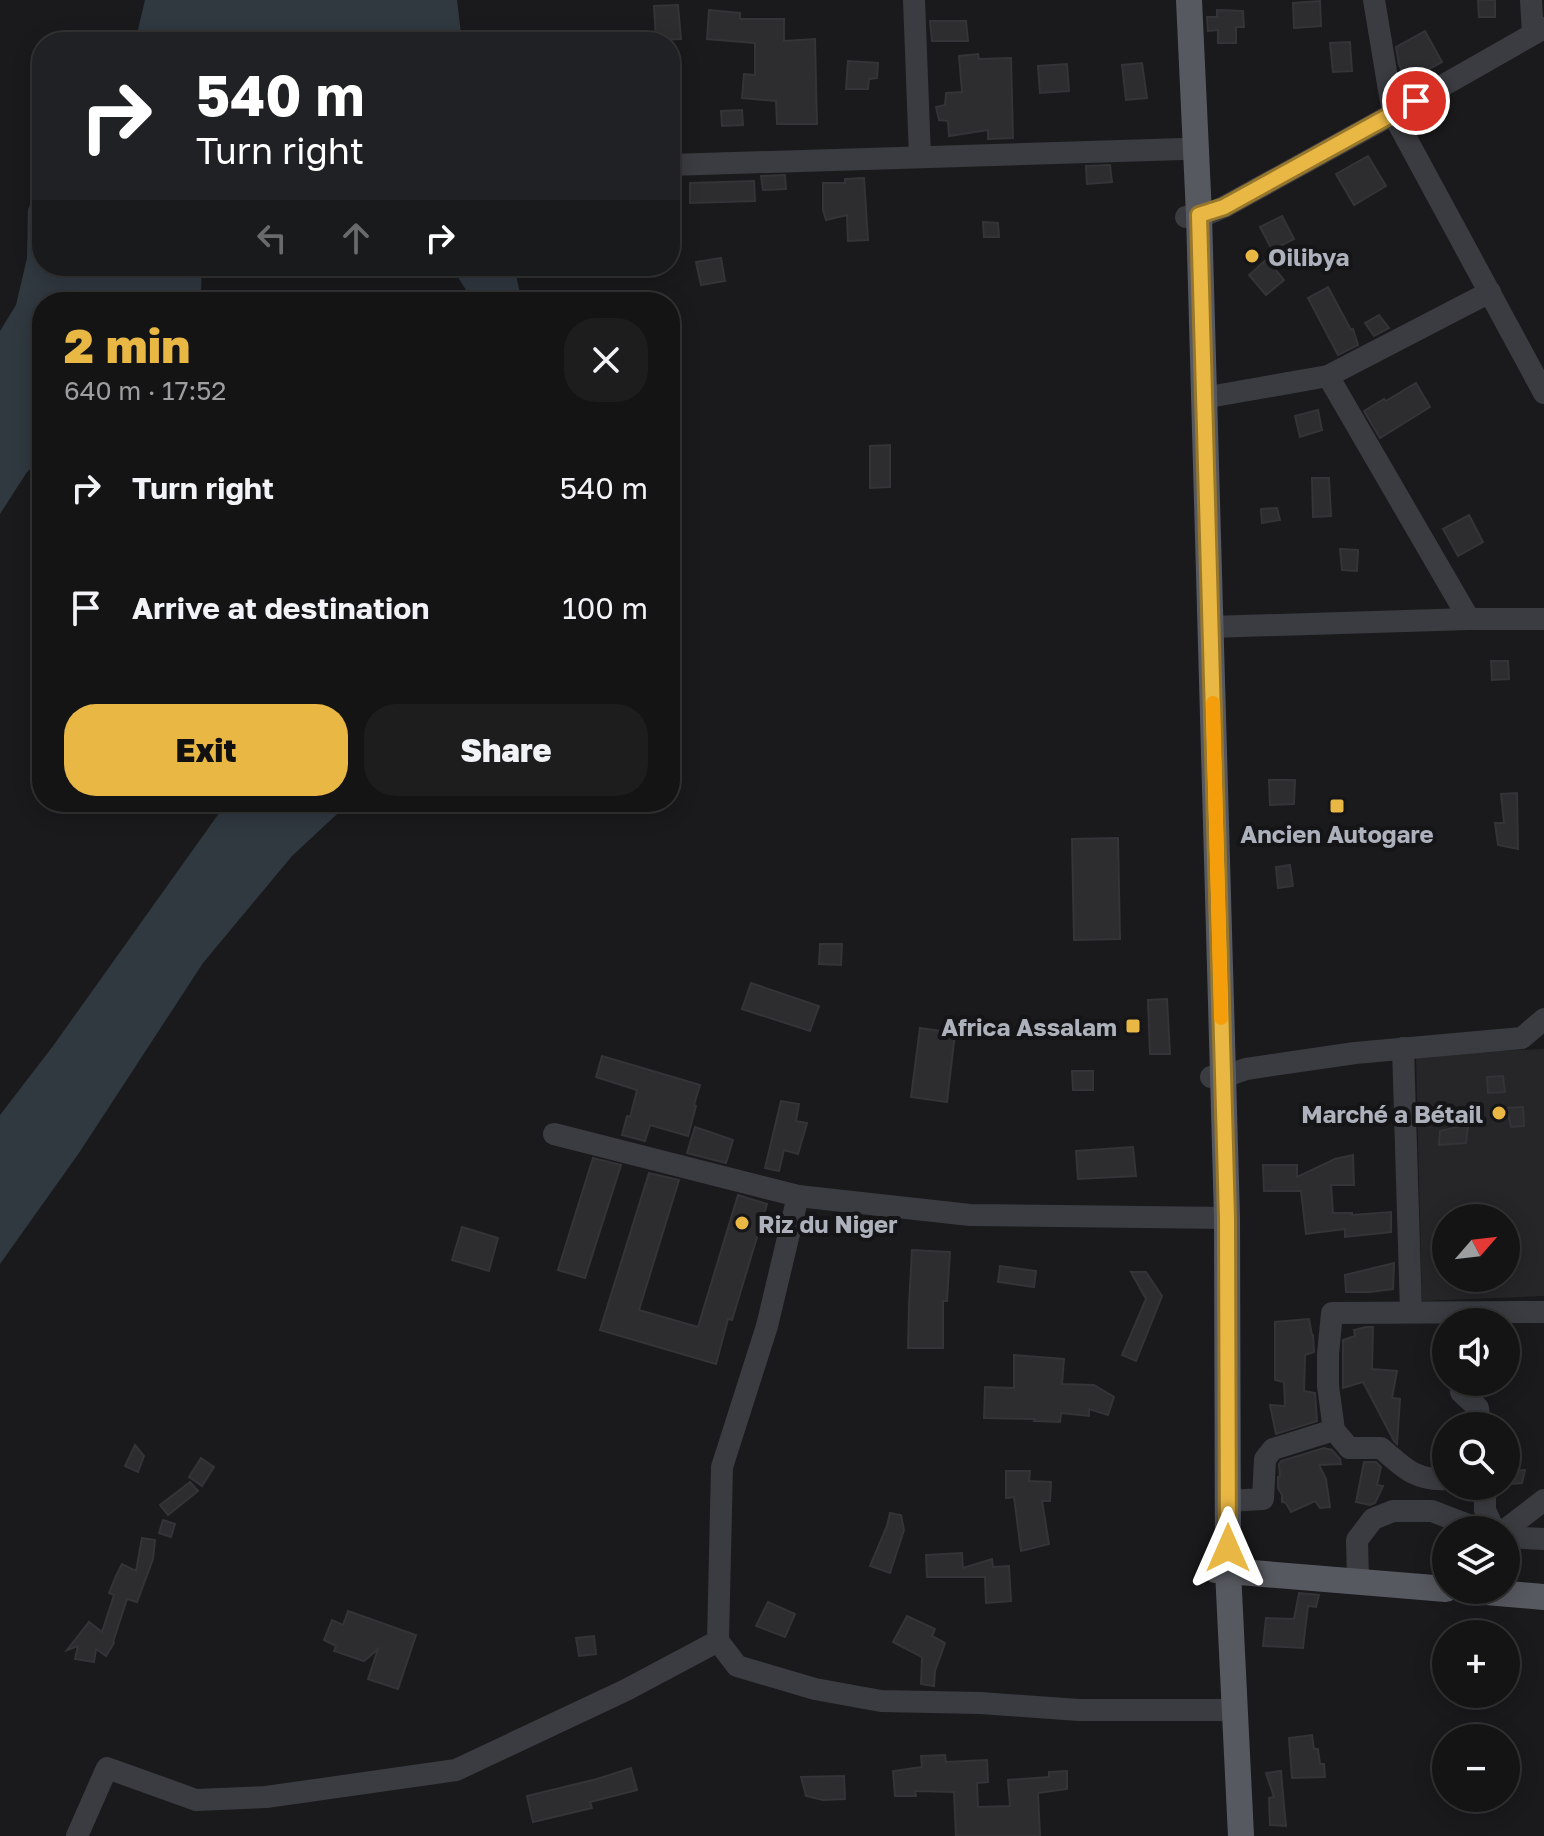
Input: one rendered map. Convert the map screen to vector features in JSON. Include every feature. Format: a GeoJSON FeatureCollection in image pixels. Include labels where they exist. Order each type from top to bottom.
{"type":"FeatureCollection","features":[{"type":"Feature","properties":{"kind":"main road"},"geometry":{"type":"LineString","coordinates":[[1177,0],[1183,149],[1193,216],[1203,398],[1211,627],[1217,1077]]}},
{"type":"Feature","properties":{"kind":"main road"},"geometry":{"type":"LineString","coordinates":[[1189,0],[1228,1501],[1222,1571],[1241,1836]]}},
{"type":"Feature","properties":{"kind":"main road"},"geometry":{"type":"LineString","coordinates":[[1221,1218],[1221,1710],[1225,1836]]}},
{"type":"Feature","properties":{"kind":"main road"},"geometry":{"type":"LineString","coordinates":[[1222,1571],[1432,1588]]}},
{"type":"Feature","properties":{"kind":"main road"},"geometry":{"type":"LineString","coordinates":[[1520,1595],[1544,1597]]}},
{"type":"Feature","properties":{"kind":"street"},"geometry":{"type":"LineString","coordinates":[[914,0],[920,157]]}},
{"type":"Feature","properties":{"kind":"street"},"geometry":{"type":"LineString","coordinates":[[1374,0],[1393,114],[1544,393]]}},
{"type":"Feature","properties":{"kind":"street"},"geometry":{"type":"LineString","coordinates":[[1193,216],[1224,207],[1539,31],[1531,0]]}},
{"type":"Feature","properties":{"kind":"street"},"geometry":{"type":"LineString","coordinates":[[680,165],[1183,149]]}},
{"type":"Feature","properties":{"kind":"street"},"geometry":{"type":"LineString","coordinates":[[1203,398],[1328,376],[1490,292]]}},
{"type":"Feature","properties":{"kind":"street"},"geometry":{"type":"LineString","coordinates":[[1328,376],[1469,619]]}},
{"type":"Feature","properties":{"kind":"street"},"geometry":{"type":"LineString","coordinates":[[1211,627],[1544,619]]}},
{"type":"Feature","properties":{"kind":"street"},"geometry":{"type":"LineString","coordinates":[[1217,1077],[1246,1069],[1355,1053],[1522,1038],[1544,1019]]}},
{"type":"Feature","properties":{"kind":"street"},"geometry":{"type":"LineString","coordinates":[[1403,1048],[1411,1312]]}},
{"type":"Feature","properties":{"kind":"street"},"geometry":{"type":"LineString","coordinates":[[554,1134],[798,1196],[970,1215],[1221,1218]]}},
{"type":"Feature","properties":{"kind":"street"},"geometry":{"type":"LineString","coordinates":[[798,1196],[767,1326],[722,1467],[718,1641],[737,1666],[815,1689],[881,1701],[980,1703],[1079,1710],[1221,1710]]}},
{"type":"Feature","properties":{"kind":"street"},"geometry":{"type":"LineString","coordinates":[[1432,1478],[1409,1472],[1381,1448],[1349,1448],[1334,1430],[1328,1386],[1332,1313],[1540,1314]]}},
{"type":"Feature","properties":{"kind":"street"},"geometry":{"type":"LineString","coordinates":[[1465,1396],[1478,1412]]}},
{"type":"Feature","properties":{"kind":"street"},"geometry":{"type":"LineString","coordinates":[[1228,1501],[1263,1499],[1265,1459],[1273,1449],[1334,1430]]}},
{"type":"Feature","properties":{"kind":"street"},"geometry":{"type":"LineString","coordinates":[[1432,1511],[1434,1500]]}},
{"type":"Feature","properties":{"kind":"street"},"geometry":{"type":"LineString","coordinates":[[1520,1518],[1544,1500]]}},
{"type":"Feature","properties":{"kind":"street"},"geometry":{"type":"LineString","coordinates":[[1358,1581],[1357,1540],[1373,1519],[1393,1511],[1432,1511],[1445,1516]]}},
{"type":"Feature","properties":{"kind":"street"},"geometry":{"type":"LineString","coordinates":[[1520,1538],[1544,1539]]}},
{"type":"Feature","properties":{"kind":"street"},"geometry":{"type":"LineString","coordinates":[[77,1836],[107,1768],[196,1800],[266,1797],[456,1770],[626,1690],[718,1641]]}},
{"type":"Feature","properties":{"kind":"shaded area"},"geometry":{"type":"Polygon","coordinates":[[[145,0],[457,0],[461,32],[137,32],[145,0]]]}},
{"type":"Feature","properties":{"kind":"shaded area"},"geometry":{"type":"Polygon","coordinates":[[[32,200],[32,276],[202,276],[201,291],[32,292],[32,467],[0,514],[0,331],[16,305],[27,258],[28,210],[32,200]]]}},
{"type":"Feature","properties":{"kind":"shaded area"},"geometry":{"type":"Polygon","coordinates":[[[457,276],[516,276],[520,292],[466,292],[457,276]]]}},
{"type":"Feature","properties":{"kind":"shaded area"},"geometry":{"type":"Polygon","coordinates":[[[220,812],[339,812],[292,856],[203,963],[79,1153],[0,1264],[0,1115],[220,812]]]}},
{"type":"Feature","properties":{"kind":"shaded area"},"geometry":{"type":"Polygon","coordinates":[[[1544,1049],[1544,1296],[1422,1301],[1416,1055],[1544,1049]]]}},
{"type":"Feature","properties":{"kind":"building"},"geometry":{"type":"Polygon","coordinates":[[[1478,0],[1495,0],[1495,17],[1479,17],[1478,0]]]}},
{"type":"Feature","properties":{"kind":"building"},"geometry":{"type":"Polygon","coordinates":[[[1320,1],[1321,26],[1294,28],[1293,3],[1320,1]]]}},
{"type":"Feature","properties":{"kind":"building"},"geometry":{"type":"Polygon","coordinates":[[[678,5],[681,39],[680,32],[656,32],[654,6],[678,5]]]}},
{"type":"Feature","properties":{"kind":"building"},"geometry":{"type":"Polygon","coordinates":[[[709,10],[740,13],[740,19],[784,19],[784,41],[815,39],[817,124],[777,124],[776,101],[742,98],[744,74],[755,75],[755,43],[707,39],[709,10]]]}},
{"type":"Feature","properties":{"kind":"building"},"geometry":{"type":"Polygon","coordinates":[[[1217,10],[1243,11],[1244,27],[1236,27],[1236,43],[1218,43],[1218,30],[1208,31],[1207,17],[1217,17],[1217,10]]]}},
{"type":"Feature","properties":{"kind":"building"},"geometry":{"type":"Polygon","coordinates":[[[930,21],[966,21],[968,41],[932,41],[930,21]]]}},
{"type":"Feature","properties":{"kind":"building"},"geometry":{"type":"Polygon","coordinates":[[[1425,31],[1442,62],[1407,81],[1399,65],[1396,47],[1425,31]]]}},
{"type":"Feature","properties":{"kind":"building"},"geometry":{"type":"Polygon","coordinates":[[[1350,42],[1352,71],[1333,72],[1330,43],[1350,42]]]}},
{"type":"Feature","properties":{"kind":"building"},"geometry":{"type":"Polygon","coordinates":[[[978,54],[979,59],[1011,58],[1013,138],[988,139],[988,130],[949,136],[948,121],[939,120],[936,107],[945,105],[946,93],[962,92],[959,56],[978,54]]]}},
{"type":"Feature","properties":{"kind":"building"},"geometry":{"type":"Polygon","coordinates":[[[848,61],[878,63],[877,78],[869,79],[868,89],[846,89],[848,61]]]}},
{"type":"Feature","properties":{"kind":"building"},"geometry":{"type":"Polygon","coordinates":[[[1142,63],[1147,98],[1126,100],[1122,65],[1142,63]]]}},
{"type":"Feature","properties":{"kind":"building"},"geometry":{"type":"Polygon","coordinates":[[[1067,64],[1069,91],[1040,93],[1038,66],[1067,64]]]}},
{"type":"Feature","properties":{"kind":"building"},"geometry":{"type":"Polygon","coordinates":[[[742,110],[743,125],[722,126],[721,111],[742,110]]]}},
{"type":"Feature","properties":{"kind":"building"},"geometry":{"type":"Polygon","coordinates":[[[1368,156],[1386,186],[1354,205],[1336,174],[1368,156]]]}},
{"type":"Feature","properties":{"kind":"building"},"geometry":{"type":"Polygon","coordinates":[[[1110,165],[1112,182],[1087,184],[1086,166],[1110,165]]]}},
{"type":"Feature","properties":{"kind":"building"},"geometry":{"type":"Polygon","coordinates":[[[785,175],[786,189],[763,190],[761,176],[785,175]]]}},
{"type":"Feature","properties":{"kind":"building"},"geometry":{"type":"Polygon","coordinates":[[[864,178],[868,240],[848,241],[847,215],[826,220],[823,183],[845,183],[845,179],[864,178]]]}},
{"type":"Feature","properties":{"kind":"building"},"geometry":{"type":"Polygon","coordinates":[[[754,181],[755,201],[690,203],[690,183],[754,181]]]}},
{"type":"Feature","properties":{"kind":"building"},"geometry":{"type":"Polygon","coordinates":[[[1282,216],[1294,239],[1272,250],[1260,227],[1282,216]]]}},
{"type":"Feature","properties":{"kind":"building"},"geometry":{"type":"Polygon","coordinates":[[[983,222],[998,223],[999,237],[984,237],[983,222]]]}},
{"type":"Feature","properties":{"kind":"building"},"geometry":{"type":"Polygon","coordinates":[[[721,258],[725,281],[701,285],[696,262],[721,258]]]}},
{"type":"Feature","properties":{"kind":"building"},"geometry":{"type":"Polygon","coordinates":[[[1267,259],[1284,280],[1266,295],[1249,275],[1267,259]]]}},
{"type":"Feature","properties":{"kind":"building"},"geometry":{"type":"Polygon","coordinates":[[[1328,287],[1353,329],[1358,345],[1338,355],[1308,298],[1328,287]]]}},
{"type":"Feature","properties":{"kind":"building"},"geometry":{"type":"Polygon","coordinates":[[[1379,315],[1389,328],[1374,336],[1365,323],[1379,315]]]}},
{"type":"Feature","properties":{"kind":"building"},"geometry":{"type":"Polygon","coordinates":[[[1416,383],[1430,407],[1380,438],[1364,411],[1416,383]]]}},
{"type":"Feature","properties":{"kind":"building"},"geometry":{"type":"Polygon","coordinates":[[[1318,410],[1322,430],[1300,437],[1295,416],[1318,410]]]}},
{"type":"Feature","properties":{"kind":"building"},"geometry":{"type":"Polygon","coordinates":[[[890,445],[890,487],[870,488],[870,446],[890,445]]]}},
{"type":"Feature","properties":{"kind":"building"},"geometry":{"type":"Polygon","coordinates":[[[1312,478],[1329,478],[1331,516],[1313,517],[1312,478]]]}},
{"type":"Feature","properties":{"kind":"building"},"geometry":{"type":"Polygon","coordinates":[[[1277,508],[1280,520],[1262,523],[1261,509],[1277,508]]]}},
{"type":"Feature","properties":{"kind":"building"},"geometry":{"type":"Polygon","coordinates":[[[1469,515],[1483,542],[1458,556],[1443,529],[1469,515]]]}},
{"type":"Feature","properties":{"kind":"building"},"geometry":{"type":"Polygon","coordinates":[[[1340,549],[1358,550],[1357,571],[1342,570],[1340,549]]]}},
{"type":"Feature","properties":{"kind":"building"},"geometry":{"type":"Polygon","coordinates":[[[1491,661],[1508,661],[1509,679],[1492,680],[1491,661]]]}},
{"type":"Feature","properties":{"kind":"building"},"geometry":{"type":"Polygon","coordinates":[[[1269,780],[1295,780],[1294,804],[1270,805],[1269,780]]]}},
{"type":"Feature","properties":{"kind":"building"},"geometry":{"type":"Polygon","coordinates":[[[1517,793],[1518,849],[1498,845],[1495,823],[1504,823],[1501,794],[1517,793]]]}},
{"type":"Feature","properties":{"kind":"building"},"geometry":{"type":"Polygon","coordinates":[[[1118,838],[1120,939],[1074,940],[1072,839],[1118,838]]]}},
{"type":"Feature","properties":{"kind":"building"},"geometry":{"type":"Polygon","coordinates":[[[1290,865],[1293,886],[1278,888],[1276,867],[1290,865]]]}},
{"type":"Feature","properties":{"kind":"building"},"geometry":{"type":"Polygon","coordinates":[[[820,944],[842,944],[841,965],[819,964],[820,944]]]}},
{"type":"Feature","properties":{"kind":"building"},"geometry":{"type":"Polygon","coordinates":[[[751,983],[819,1006],[810,1031],[742,1009],[751,983]]]}},
{"type":"Feature","properties":{"kind":"building"},"geometry":{"type":"Polygon","coordinates":[[[1167,999],[1170,1054],[1150,1054],[1148,1000],[1167,999]]]}},
{"type":"Feature","properties":{"kind":"building"},"geometry":{"type":"Polygon","coordinates":[[[920,1028],[955,1033],[947,1102],[911,1097],[920,1028]]]}},
{"type":"Feature","properties":{"kind":"building"},"geometry":{"type":"Polygon","coordinates":[[[602,1056],[700,1085],[688,1136],[650,1125],[645,1141],[622,1135],[637,1090],[596,1077],[602,1056]]]}},
{"type":"Feature","properties":{"kind":"building"},"geometry":{"type":"Polygon","coordinates":[[[1072,1071],[1093,1071],[1093,1090],[1073,1090],[1072,1071]]]}},
{"type":"Feature","properties":{"kind":"building"},"geometry":{"type":"Polygon","coordinates":[[[1503,1076],[1505,1092],[1488,1093],[1487,1077],[1503,1076]]]}},
{"type":"Feature","properties":{"kind":"building"},"geometry":{"type":"Polygon","coordinates":[[[781,1101],[799,1104],[796,1121],[807,1123],[798,1154],[784,1150],[779,1171],[765,1168],[781,1101]]]}},
{"type":"Feature","properties":{"kind":"building"},"geometry":{"type":"Polygon","coordinates":[[[1476,1107],[1479,1122],[1468,1125],[1466,1143],[1439,1145],[1440,1131],[1466,1125],[1461,1111],[1476,1107]]]}},
{"type":"Feature","properties":{"kind":"building"},"geometry":{"type":"Polygon","coordinates":[[[1523,1107],[1524,1126],[1511,1127],[1507,1108],[1523,1107]]]}},
{"type":"Feature","properties":{"kind":"building"},"geometry":{"type":"Polygon","coordinates":[[[695,1127],[733,1140],[726,1163],[687,1153],[695,1127]]]}},
{"type":"Feature","properties":{"kind":"building"},"geometry":{"type":"Polygon","coordinates":[[[1133,1147],[1136,1176],[1078,1179],[1076,1151],[1133,1147]]]}},
{"type":"Feature","properties":{"kind":"building"},"geometry":{"type":"Polygon","coordinates":[[[1353,1155],[1354,1185],[1331,1185],[1333,1213],[1391,1212],[1391,1232],[1345,1237],[1345,1229],[1306,1234],[1301,1191],[1264,1191],[1263,1165],[1297,1165],[1297,1177],[1335,1159],[1353,1155]]]}},
{"type":"Feature","properties":{"kind":"building"},"geometry":{"type":"Polygon","coordinates":[[[593,1158],[621,1165],[585,1278],[558,1270],[593,1158]]]}},
{"type":"Feature","properties":{"kind":"building"},"geometry":{"type":"Polygon","coordinates":[[[649,1173],[679,1180],[639,1310],[698,1327],[738,1195],[767,1204],[716,1364],[600,1330],[649,1173]]]}},
{"type":"Feature","properties":{"kind":"building"},"geometry":{"type":"Polygon","coordinates":[[[462,1227],[498,1238],[489,1271],[452,1260],[462,1227]]]}},
{"type":"Feature","properties":{"kind":"building"},"geometry":{"type":"Polygon","coordinates":[[[912,1250],[950,1252],[947,1301],[943,1301],[943,1348],[908,1348],[912,1250]]]}},
{"type":"Feature","properties":{"kind":"building"},"geometry":{"type":"Polygon","coordinates":[[[1394,1263],[1393,1289],[1346,1292],[1345,1275],[1394,1263]]]}},
{"type":"Feature","properties":{"kind":"building"},"geometry":{"type":"Polygon","coordinates":[[[1000,1266],[1036,1271],[1034,1287],[998,1282],[1000,1266]]]}},
{"type":"Feature","properties":{"kind":"building"},"geometry":{"type":"Polygon","coordinates":[[[1131,1272],[1146,1272],[1162,1296],[1136,1361],[1122,1355],[1146,1299],[1131,1272]]]}},
{"type":"Feature","properties":{"kind":"building"},"geometry":{"type":"Polygon","coordinates":[[[1309,1319],[1314,1352],[1305,1355],[1304,1391],[1315,1393],[1317,1421],[1276,1434],[1270,1405],[1285,1406],[1284,1382],[1275,1380],[1275,1322],[1309,1319]]]}},
{"type":"Feature","properties":{"kind":"building"},"geometry":{"type":"Polygon","coordinates":[[[1373,1327],[1372,1369],[1397,1371],[1392,1398],[1400,1399],[1397,1444],[1363,1382],[1343,1388],[1343,1340],[1355,1336],[1354,1330],[1373,1327]]]}},
{"type":"Feature","properties":{"kind":"building"},"geometry":{"type":"Polygon","coordinates":[[[1014,1355],[1064,1359],[1062,1384],[1094,1385],[1114,1397],[1108,1415],[1089,1409],[1089,1416],[1061,1413],[1060,1422],[984,1418],[985,1387],[1014,1388],[1014,1355]]]}},
{"type":"Feature","properties":{"kind":"building"},"geometry":{"type":"Polygon","coordinates":[[[135,1445],[144,1456],[138,1472],[125,1466],[135,1445]]]}},
{"type":"Feature","properties":{"kind":"building"},"geometry":{"type":"Polygon","coordinates":[[[1324,1448],[1332,1450],[1341,1464],[1319,1465],[1326,1479],[1330,1507],[1320,1508],[1315,1501],[1291,1512],[1282,1502],[1278,1488],[1279,1464],[1324,1448]]]}},
{"type":"Feature","properties":{"kind":"building"},"geometry":{"type":"Polygon","coordinates":[[[201,1458],[214,1467],[202,1486],[189,1477],[201,1458]]]}},
{"type":"Feature","properties":{"kind":"building"},"geometry":{"type":"Polygon","coordinates":[[[1364,1462],[1376,1462],[1381,1467],[1377,1485],[1383,1486],[1375,1503],[1370,1505],[1356,1502],[1364,1462]]]}},
{"type":"Feature","properties":{"kind":"building"},"geometry":{"type":"Polygon","coordinates":[[[1520,1470],[1525,1470],[1520,1483],[1520,1470]]]}},
{"type":"Feature","properties":{"kind":"building"},"geometry":{"type":"Polygon","coordinates":[[[1006,1471],[1030,1471],[1029,1481],[1051,1482],[1050,1501],[1042,1501],[1049,1544],[1021,1551],[1014,1497],[1006,1498],[1006,1471]]]}},
{"type":"Feature","properties":{"kind":"building"},"geometry":{"type":"Polygon","coordinates":[[[190,1482],[198,1491],[168,1515],[160,1505],[190,1482]]]}},
{"type":"Feature","properties":{"kind":"building"},"geometry":{"type":"Polygon","coordinates":[[[890,1513],[901,1515],[904,1530],[890,1573],[870,1566],[890,1513]]]}},
{"type":"Feature","properties":{"kind":"building"},"geometry":{"type":"Polygon","coordinates":[[[163,1520],[175,1524],[171,1537],[159,1533],[163,1520]]]}},
{"type":"Feature","properties":{"kind":"building"},"geometry":{"type":"Polygon","coordinates":[[[142,1538],[155,1540],[153,1559],[137,1602],[127,1599],[114,1643],[106,1656],[96,1649],[94,1662],[75,1659],[78,1646],[67,1650],[89,1622],[102,1632],[114,1595],[109,1593],[116,1576],[122,1564],[136,1571],[142,1538]]]}},
{"type":"Feature","properties":{"kind":"building"},"geometry":{"type":"Polygon","coordinates":[[[962,1553],[963,1568],[992,1559],[993,1567],[1009,1566],[1011,1601],[986,1603],[985,1577],[927,1577],[926,1555],[962,1553]]]}},
{"type":"Feature","properties":{"kind":"building"},"geometry":{"type":"Polygon","coordinates":[[[1299,1593],[1319,1595],[1316,1607],[1308,1606],[1303,1648],[1263,1646],[1266,1618],[1294,1619],[1299,1593]]]}},
{"type":"Feature","properties":{"kind":"building"},"geometry":{"type":"Polygon","coordinates":[[[768,1602],[795,1614],[785,1637],[756,1626],[768,1602]]]}},
{"type":"Feature","properties":{"kind":"building"},"geometry":{"type":"Polygon","coordinates":[[[348,1611],[416,1635],[398,1689],[368,1679],[378,1649],[364,1661],[334,1651],[336,1646],[324,1640],[332,1620],[343,1625],[348,1611]]]}},
{"type":"Feature","properties":{"kind":"building"},"geometry":{"type":"Polygon","coordinates":[[[907,1616],[935,1629],[932,1636],[945,1643],[935,1671],[934,1686],[921,1684],[922,1657],[893,1642],[907,1616]]]}},
{"type":"Feature","properties":{"kind":"building"},"geometry":{"type":"Polygon","coordinates":[[[594,1636],[596,1654],[579,1656],[576,1638],[594,1636]]]}},
{"type":"Feature","properties":{"kind":"building"},"geometry":{"type":"Polygon","coordinates":[[[1312,1735],[1320,1764],[1324,1764],[1325,1777],[1292,1778],[1289,1738],[1312,1735]]]}},
{"type":"Feature","properties":{"kind":"building"},"geometry":{"type":"Polygon","coordinates":[[[945,1755],[946,1762],[987,1760],[988,1782],[977,1783],[978,1807],[1010,1806],[1008,1780],[1049,1777],[1049,1772],[1067,1771],[1067,1789],[1038,1793],[1040,1836],[956,1836],[954,1792],[915,1791],[916,1796],[895,1796],[893,1771],[922,1767],[921,1756],[945,1755]]]}},
{"type":"Feature","properties":{"kind":"building"},"geometry":{"type":"Polygon","coordinates":[[[631,1768],[637,1790],[590,1802],[592,1808],[533,1822],[527,1796],[631,1768]]]}},
{"type":"Feature","properties":{"kind":"building"},"geometry":{"type":"Polygon","coordinates":[[[1281,1771],[1286,1826],[1270,1825],[1269,1798],[1274,1797],[1266,1773],[1281,1771]]]}},
{"type":"Feature","properties":{"kind":"building"},"geometry":{"type":"Polygon","coordinates":[[[844,1776],[845,1799],[823,1800],[806,1796],[801,1777],[844,1776]]]}},
{"type":"Feature","properties":{"kind":"slow traffic"},"geometry":{"type":"LineString","coordinates":[[1213,703],[1221,1018]]}},
{"type":"Feature","properties":{"kind":"place","name":"Oilibya"},"geometry":{"type":"Point","coordinates":[1252,256]}},
{"type":"Feature","properties":{"kind":"place","name":"Ancien Autogare"},"geometry":{"type":"Point","coordinates":[1337,806]}},
{"type":"Feature","properties":{"kind":"place","name":"Africa Assalam"},"geometry":{"type":"Point","coordinates":[1133,1026]}},
{"type":"Feature","properties":{"kind":"place","name":"Marché a Bétail"},"geometry":{"type":"Point","coordinates":[1499,1113]}},
{"type":"Feature","properties":{"kind":"place","name":"Riz du Niger"},"geometry":{"type":"Point","coordinates":[742,1223]}},
{"type":"Feature","properties":{"kind":"route"},"geometry":{"type":"LineString","coordinates":[[1228,1548],[1227,1218],[1199,215],[1224,207],[1416,101]]}}]}
